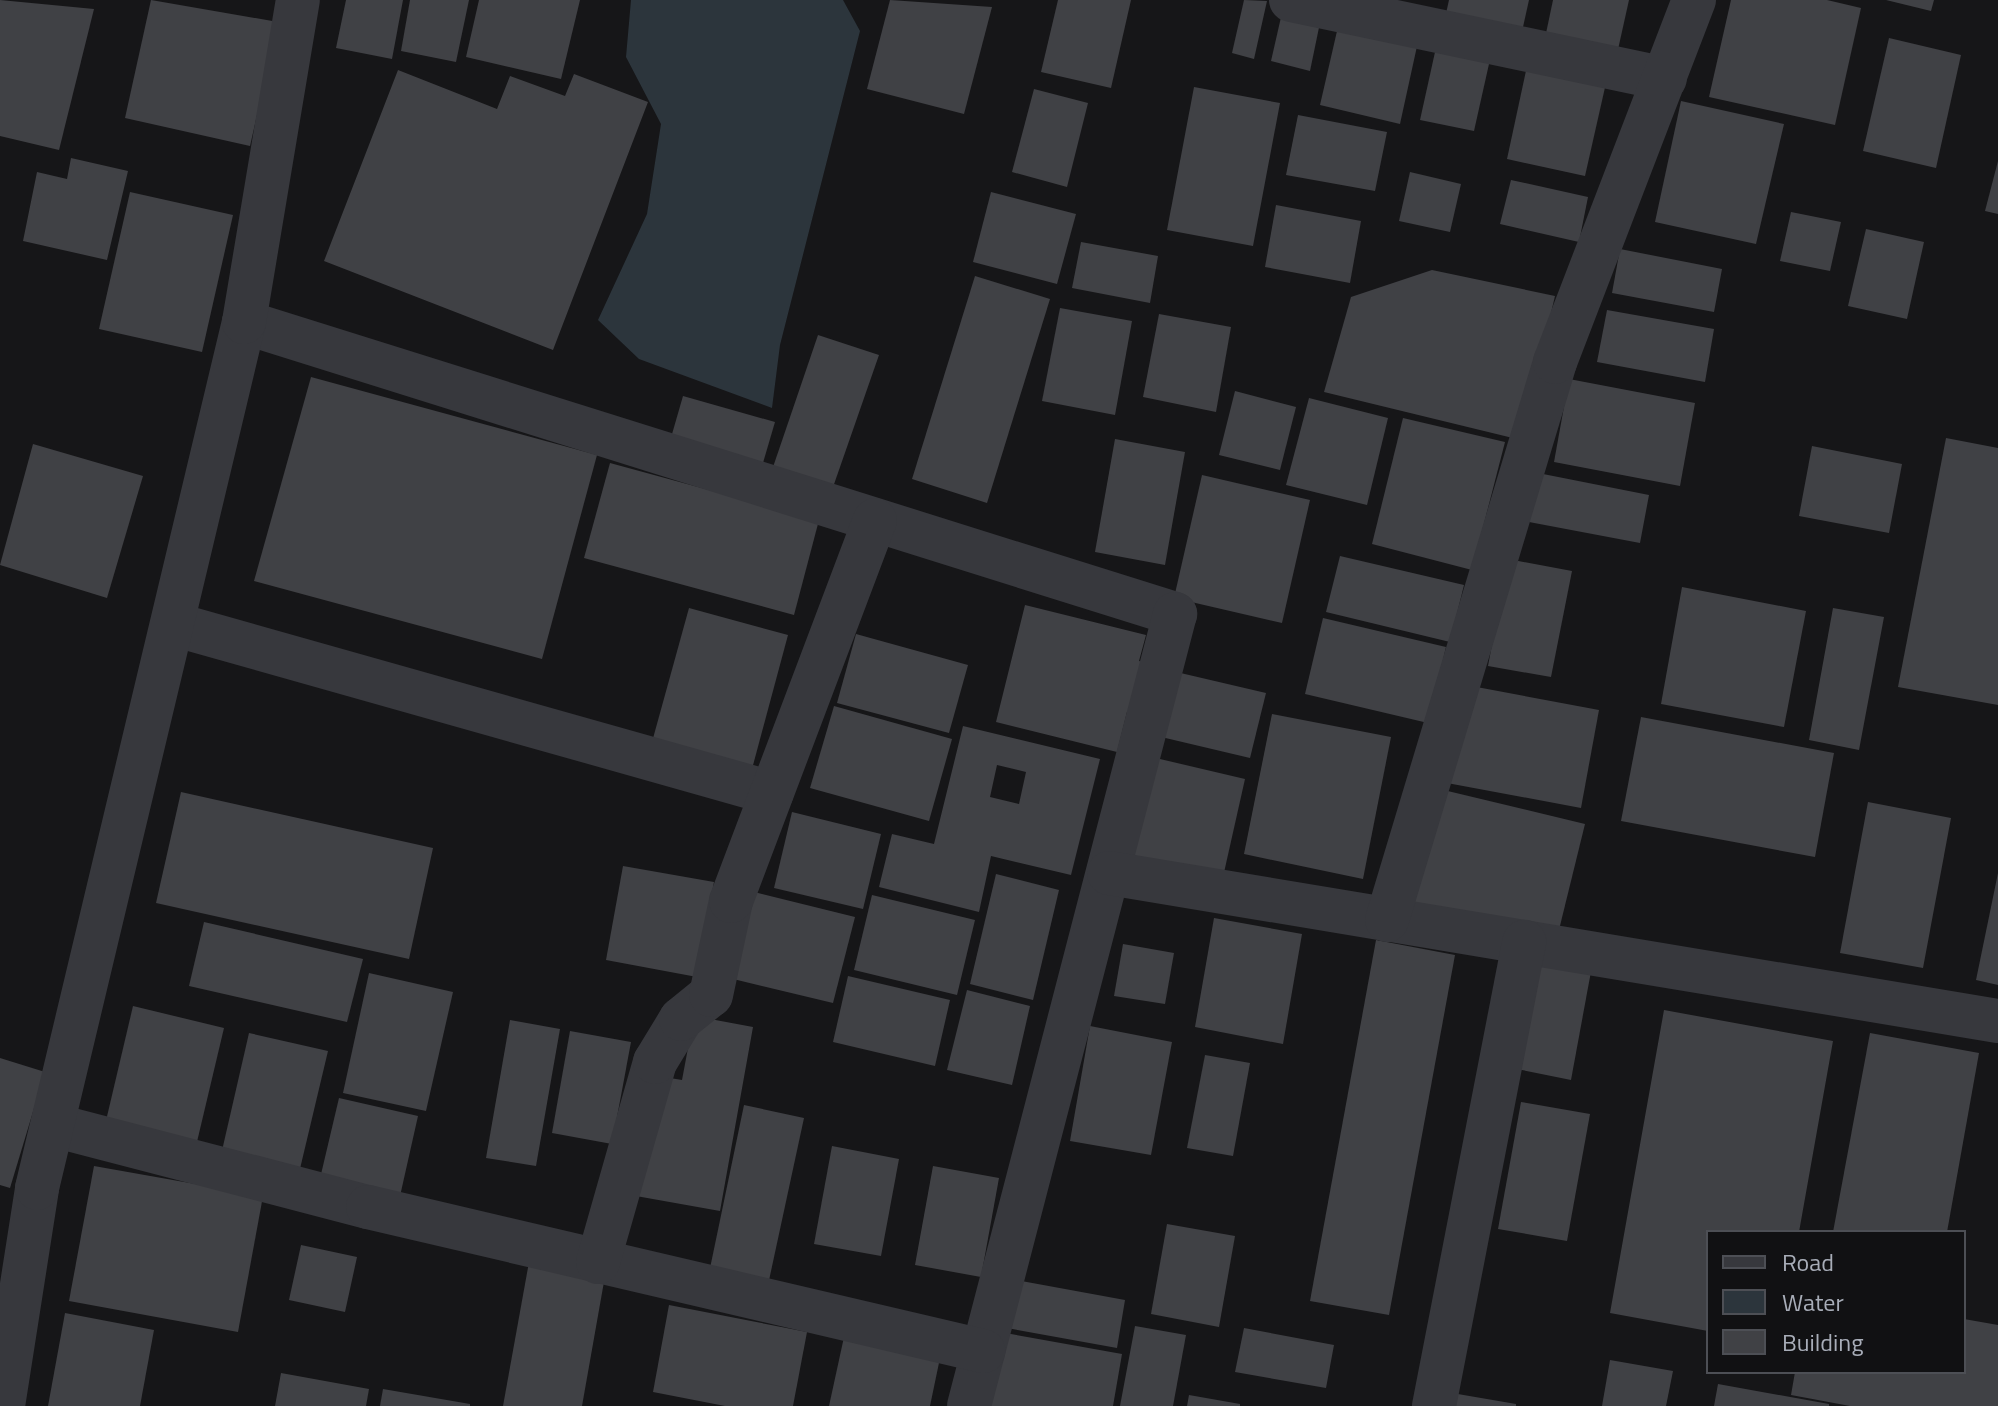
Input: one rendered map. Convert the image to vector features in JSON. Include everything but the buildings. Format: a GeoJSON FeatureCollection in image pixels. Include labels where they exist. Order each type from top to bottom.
{"type":"FeatureCollection","features":[{"type":"Feature","properties":{"kind":"street"},"geometry":{"type":"LineString","coordinates":[[3,1406],[15,1226],[53,1125],[244,322],[298,0]]}},
{"type":"Feature","properties":{"kind":"street"},"geometry":{"type":"LineString","coordinates":[[1291,0],[1665,79]]}},
{"type":"Feature","properties":{"kind":"street"},"geometry":{"type":"LineString","coordinates":[[1387,920],[1555,362],[1694,0]]}},
{"type":"Feature","properties":{"kind":"street"},"geometry":{"type":"LineString","coordinates":[[244,322],[1175,614],[969,1406]]}},
{"type":"Feature","properties":{"kind":"street"},"geometry":{"type":"LineString","coordinates":[[598,1262],[655,1062],[681,1019],[711,995],[731,901],[875,520]]}},
{"type":"Feature","properties":{"kind":"street"},"geometry":{"type":"LineString","coordinates":[[173,624],[772,793]]}},
{"type":"Feature","properties":{"kind":"street"},"geometry":{"type":"LineString","coordinates":[[1109,873],[1998,1021]]}},
{"type":"Feature","properties":{"kind":"street"},"geometry":{"type":"LineString","coordinates":[[1434,1406],[1524,942]]}},
{"type":"Feature","properties":{"kind":"street"},"geometry":{"type":"LineString","coordinates":[[53,1125],[598,1262],[983,1351]]}},
{"type":"Feature","properties":{"kind":"water"},"geometry":{"type":"Polygon","coordinates":[[[631,0],[843,0],[860,31],[780,345],[772,408],[639,359],[598,320],[647,214],[661,124],[626,57],[631,0]]]}}]}
